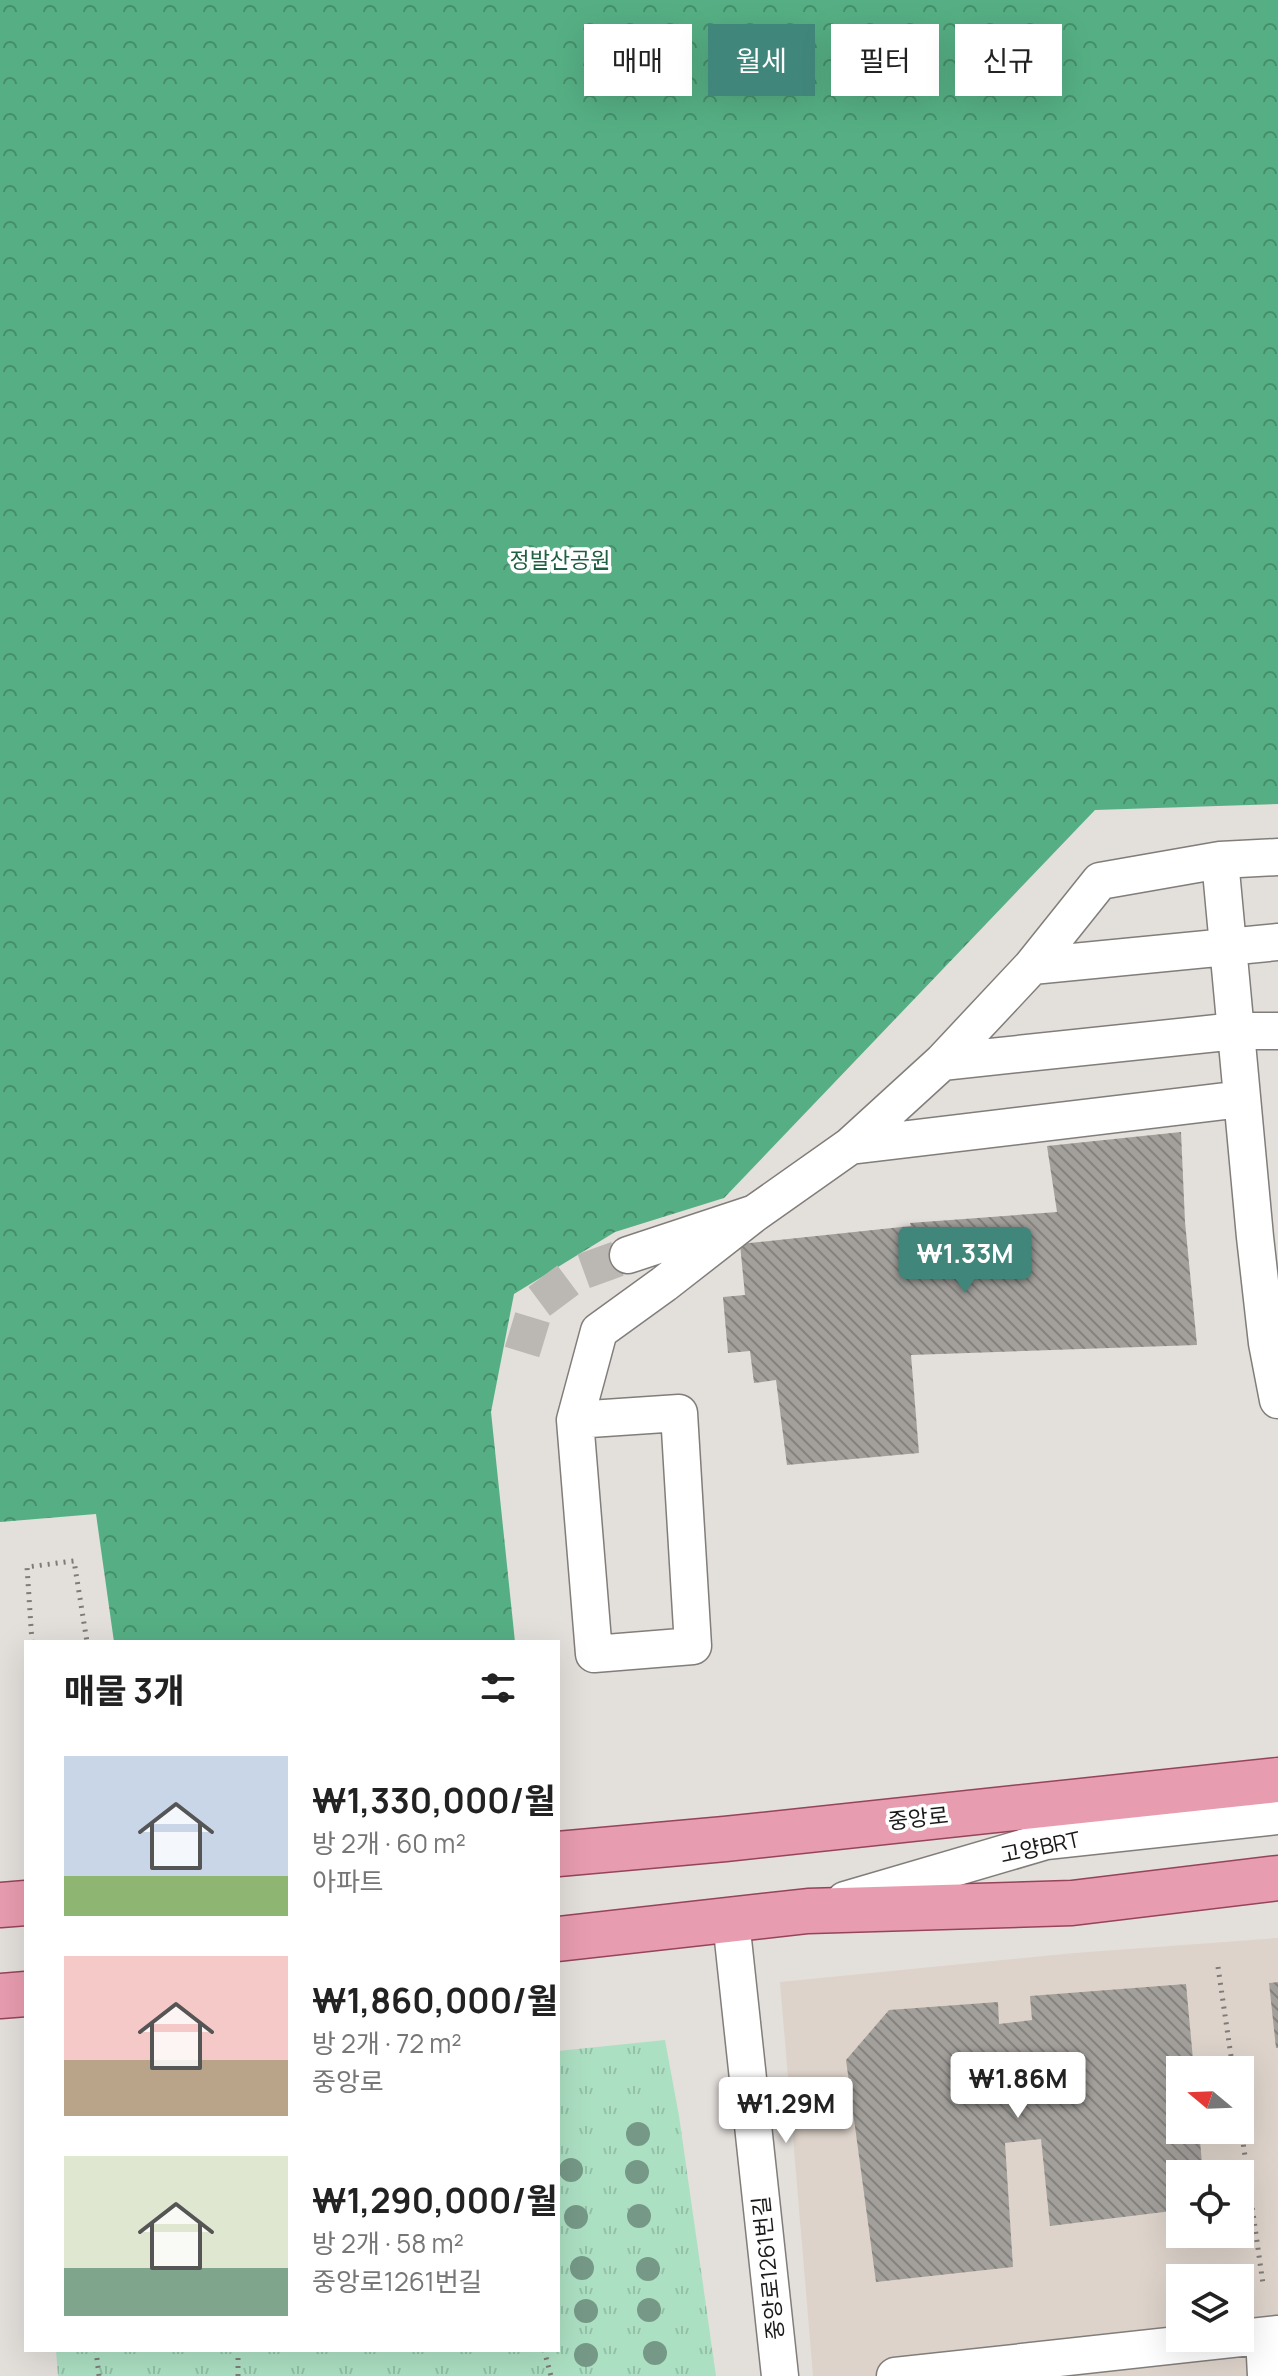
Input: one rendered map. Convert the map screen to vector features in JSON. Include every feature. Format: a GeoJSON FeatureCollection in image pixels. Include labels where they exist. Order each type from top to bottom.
{"type":"FeatureCollection","features":[{"type":"Feature","properties":{"kind":"main road","name":"중앙로"},"geometry":{"type":"LineString","coordinates":[[560,1854],[1278,1780]]}},
{"type":"Feature","properties":{"kind":"main road"},"geometry":{"type":"LineString","coordinates":[[560,1939],[808,1911],[1072,1903],[1278,1878]]}},
{"type":"Feature","properties":{"kind":"main road"},"geometry":{"type":"LineString","coordinates":[[0,1905],[24,1903]]}},
{"type":"Feature","properties":{"kind":"main road"},"geometry":{"type":"LineString","coordinates":[[0,1996],[24,1994]]}},
{"type":"Feature","properties":{"kind":"street"},"geometry":{"type":"LineString","coordinates":[[575,1420],[679,1413],[693,1646],[594,1654],[575,1420],[599,1331],[755,1213],[850,1146],[942,1062],[1032,966],[1100,881],[1220,860],[1278,857]]}},
{"type":"Feature","properties":{"kind":"street"},"geometry":{"type":"LineString","coordinates":[[1220,860],[1242,1099],[1266,1236],[1267,1343],[1278,1400]]}},
{"type":"Feature","properties":{"kind":"street"},"geometry":{"type":"LineString","coordinates":[[1032,966],[1278,942]]}},
{"type":"Feature","properties":{"kind":"street"},"geometry":{"type":"LineString","coordinates":[[942,1062],[1236,1031],[1278,1031]]}},
{"type":"Feature","properties":{"kind":"street"},"geometry":{"type":"LineString","coordinates":[[850,1146],[1242,1099]]}},
{"type":"Feature","properties":{"kind":"street"},"geometry":{"type":"LineString","coordinates":[[628,1255],[755,1213]]}},
{"type":"Feature","properties":{"kind":"street","name":"고양BRT"},"geometry":{"type":"LineString","coordinates":[[808,1911],[1046,1841],[1278,1816]]}},
{"type":"Feature","properties":{"kind":"street","name":"중앙로1261번길"},"geometry":{"type":"LineString","coordinates":[[731,1921],[780,2376]]}},
{"type":"Feature","properties":{"kind":"street"},"geometry":{"type":"LineString","coordinates":[[895,2376],[1271,2335],[1266,2376]]}},
{"type":"Feature","properties":{"kind":"path"},"geometry":{"type":"LineString","coordinates":[[32,1640],[27,1567],[74,1561],[87,1640]]}},
{"type":"Feature","properties":{"kind":"path"},"geometry":{"type":"LineString","coordinates":[[1218,1967],[1231,2056]]}},
{"type":"Feature","properties":{"kind":"path"},"geometry":{"type":"LineString","coordinates":[[1243,2144],[1263,2284]]}},
{"type":"Feature","properties":{"kind":"path"},"geometry":{"type":"LineString","coordinates":[[96,2352],[99,2373]]}},
{"type":"Feature","properties":{"kind":"path"},"geometry":{"type":"LineString","coordinates":[[238,2352],[238,2376]]}},
{"type":"Feature","properties":{"kind":"path"},"geometry":{"type":"LineString","coordinates":[[545,2352],[551,2376]]}},
{"type":"Feature","properties":{"kind":"shaded area"},"geometry":{"type":"Polygon","coordinates":[[[1278,1938],[1278,2376],[813,2376],[780,1982],[1075,1953],[1278,1938]]]}},
{"type":"Feature","properties":{"kind":"green space","name":"정발산공원"},"geometry":{"type":"Polygon","coordinates":[[[0,0],[1278,0],[1278,804],[1095,810],[724,1198],[615,1232],[514,1294],[491,1412],[515,1640],[114,1640],[96,1514],[0,1522],[0,0]]]}},
{"type":"Feature","properties":{"kind":"green space"},"geometry":{"type":"Polygon","coordinates":[[[665,2040],[679,2116],[716,2376],[58,2376],[56,2352],[560,2352],[560,2051],[665,2040]]]}},
{"type":"Feature","properties":{"kind":"building"},"geometry":{"type":"Polygon","coordinates":[[[1181,1132],[1185,1222],[1197,1345],[911,1355],[919,1453],[787,1465],[776,1380],[754,1383],[750,1351],[728,1353],[723,1297],[745,1295],[740,1244],[911,1226],[910,1223],[1057,1212],[1047,1146],[1181,1132]]]}},
{"type":"Feature","properties":{"kind":"building"},"geometry":{"type":"Polygon","coordinates":[[[1278,1982],[1278,2048],[1276,2048],[1269,1983],[1278,1982]]]}},
{"type":"Feature","properties":{"kind":"building"},"geometry":{"type":"Polygon","coordinates":[[[1186,1984],[1193,2056],[1166,2056],[1166,2144],[1200,2144],[1202,2160],[1166,2160],[1166,2212],[1050,2226],[1041,2139],[1005,2143],[1013,2267],[876,2282],[846,2060],[889,2010],[998,2002],[999,2024],[1032,2020],[1030,1996],[1186,1984]]]}},
{"type":"Feature","properties":{"kind":"tunnel"},"geometry":{"type":"LineString","coordinates":[[522,1352],[537,1303],[576,1274],[628,1255]]}}]}
